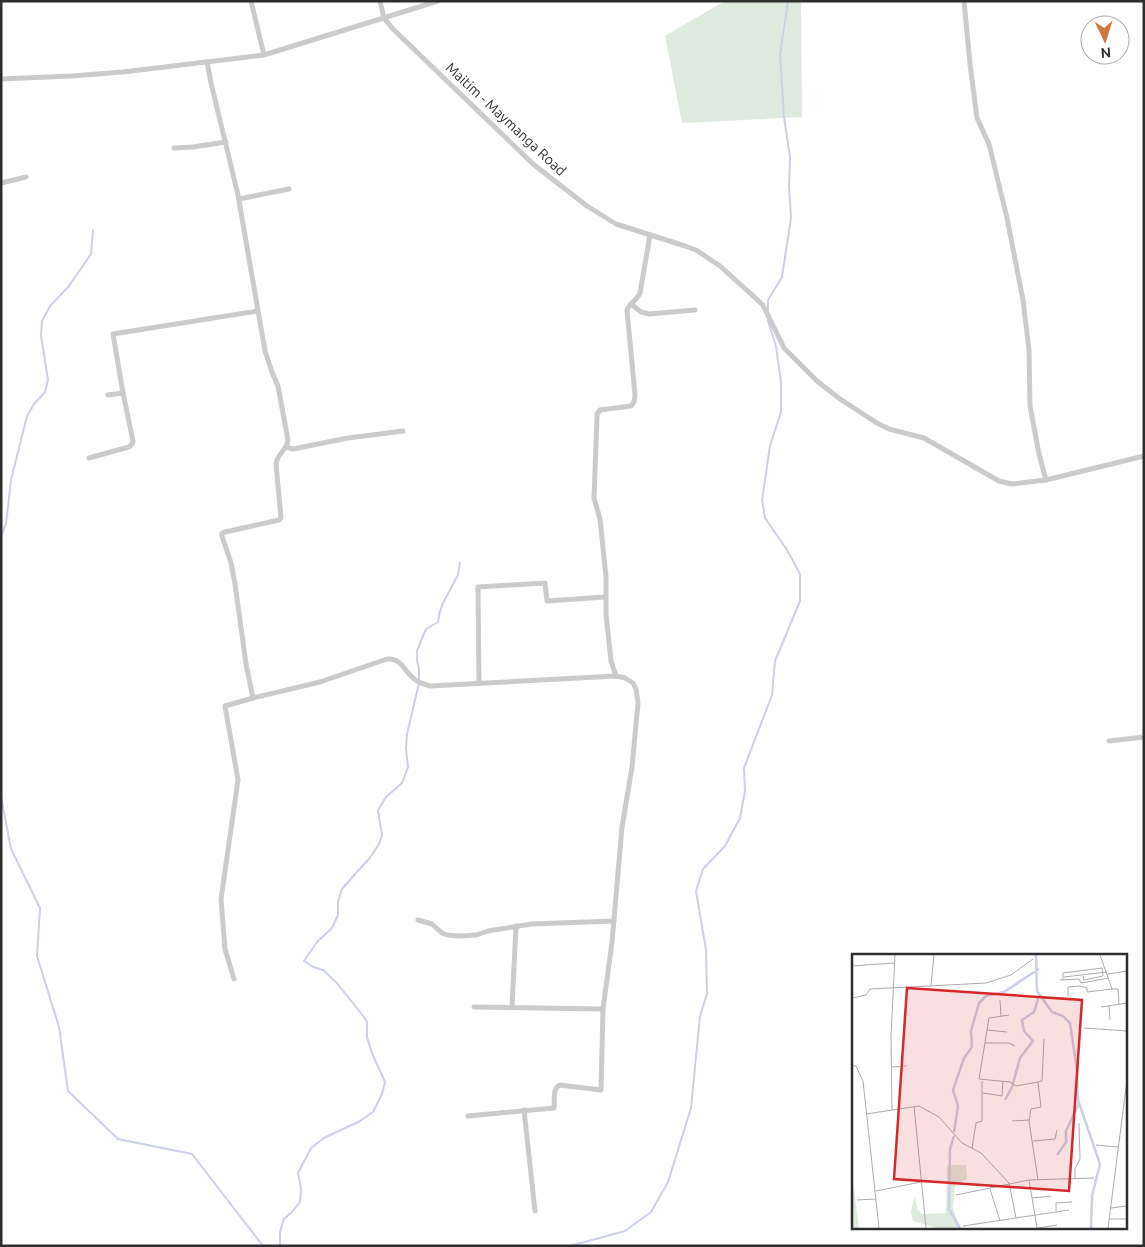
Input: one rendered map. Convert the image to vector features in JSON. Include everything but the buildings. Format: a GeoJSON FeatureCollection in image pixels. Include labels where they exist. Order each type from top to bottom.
{"type":"FeatureCollection","features":[{"type":"Feature","properties":{"kind":"street"},"geometry":{"type":"LineString","coordinates":[[251,1],[264,55]]}},
{"type":"Feature","properties":{"kind":"street","name":"Maitim - Maymanga Road"},"geometry":{"type":"LineString","coordinates":[[380,1],[384,18],[393,29],[533,164],[586,206],[616,224],[696,250],[720,266],[763,305],[784,348],[818,381],[840,399],[877,423],[890,429],[924,438],[999,481],[1012,484],[1046,480],[1144,456]]}},
{"type":"Feature","properties":{"kind":"street"},"geometry":{"type":"LineString","coordinates":[[1,80],[123,72],[264,55],[438,1]]}},
{"type":"Feature","properties":{"kind":"street"},"geometry":{"type":"LineString","coordinates":[[964,1],[977,118],[989,144],[1007,218],[1023,300],[1029,350],[1030,406],[1046,480]]}},
{"type":"Feature","properties":{"kind":"street"},"geometry":{"type":"LineString","coordinates":[[208,62],[211,83],[239,199],[266,351],[278,386],[288,440],[288,444],[278,456],[276,464],[281,518],[222,533],[235,584],[246,664],[253,698]]}},
{"type":"Feature","properties":{"kind":"street"},"geometry":{"type":"LineString","coordinates":[[174,148],[226,142]]}},
{"type":"Feature","properties":{"kind":"street"},"geometry":{"type":"LineString","coordinates":[[1,183],[26,177]]}},
{"type":"Feature","properties":{"kind":"street"},"geometry":{"type":"LineString","coordinates":[[239,199],[289,189]]}},
{"type":"Feature","properties":{"kind":"street"},"geometry":{"type":"LineString","coordinates":[[616,676],[611,661],[606,614],[606,577],[602,534],[599,512],[594,498],[597,414],[600,410],[631,406],[634,402],[635,395],[627,314],[628,308],[638,298],[640,293],[650,235]]}},
{"type":"Feature","properties":{"kind":"street"},"geometry":{"type":"LineString","coordinates":[[631,304],[641,312],[649,314],[695,310]]}},
{"type":"Feature","properties":{"kind":"street"},"geometry":{"type":"LineString","coordinates":[[90,458],[129,447],[133,441],[113,334],[258,311]]}},
{"type":"Feature","properties":{"kind":"street"},"geometry":{"type":"LineString","coordinates":[[108,395],[124,393]]}},
{"type":"Feature","properties":{"kind":"street"},"geometry":{"type":"LineString","coordinates":[[286,447],[293,448],[402,431]]}},
{"type":"Feature","properties":{"kind":"street"},"geometry":{"type":"LineString","coordinates":[[479,683],[478,587],[545,583],[547,601],[605,597]]}},
{"type":"Feature","properties":{"kind":"street"},"geometry":{"type":"LineString","coordinates":[[234,978],[225,949],[221,899],[238,780],[225,706],[320,682],[387,659],[397,660],[412,678],[421,684],[430,686],[616,676],[625,678],[633,683],[638,703],[632,767],[622,827],[614,921],[603,1009],[601,1090],[560,1085],[556,1086],[555,1089],[554,1108],[468,1116]]}},
{"type":"Feature","properties":{"kind":"street"},"geometry":{"type":"LineString","coordinates":[[1109,741],[1144,737]]}},
{"type":"Feature","properties":{"kind":"street"},"geometry":{"type":"LineString","coordinates":[[418,920],[432,924],[442,933],[454,936],[476,935],[488,931],[531,924],[614,921]]}},
{"type":"Feature","properties":{"kind":"street"},"geometry":{"type":"LineString","coordinates":[[512,1007],[516,926]]}},
{"type":"Feature","properties":{"kind":"street"},"geometry":{"type":"LineString","coordinates":[[474,1007],[603,1009]]}},
{"type":"Feature","properties":{"kind":"street"},"geometry":{"type":"LineString","coordinates":[[524,1110],[535,1211]]}},
{"type":"Feature","properties":{"kind":"green space"},"geometry":{"type":"Polygon","coordinates":[[[725,1],[801,1],[802,117],[682,123],[665,36],[725,1]]]}},
{"type":"Feature","properties":{"kind":"waterway"},"geometry":{"type":"LineString","coordinates":[[768,311],[768,300],[782,277],[791,218],[790,157],[784,117],[780,55],[788,1]]}},
{"type":"Feature","properties":{"kind":"waterway"},"geometry":{"type":"LineString","coordinates":[[1,536],[6,524],[11,480],[27,416],[34,404],[45,392],[48,380],[41,336],[42,321],[50,306],[69,286],[91,254],[93,230]]}},
{"type":"Feature","properties":{"kind":"waterway"},"geometry":{"type":"LineString","coordinates":[[570,1246],[625,1231],[651,1212],[668,1182],[691,1108],[700,1016],[707,994],[706,950],[696,891],[703,869],[725,846],[740,818],[745,791],[744,768],[772,695],[775,661],[800,601],[800,574],[787,550],[765,518],[762,500],[770,446],[781,412],[781,382],[776,346],[768,321]]}},
{"type":"Feature","properties":{"kind":"waterway"},"geometry":{"type":"LineString","coordinates":[[280,1246],[280,1232],[284,1219],[300,1202],[301,1189],[298,1173],[311,1148],[324,1138],[360,1121],[373,1112],[382,1094],[385,1082],[367,1037],[367,1022],[336,982],[323,970],[313,967],[304,961],[317,942],[332,928],[338,915],[338,902],[342,889],[369,859],[379,844],[382,835],[378,810],[386,797],[402,783],[408,767],[407,734],[419,683],[417,651],[426,629],[438,622],[443,603],[458,575],[460,563]]}},
{"type":"Feature","properties":{"kind":"waterway"},"geometry":{"type":"LineString","coordinates":[[1,796],[11,849],[40,908],[37,956],[59,1027],[68,1091],[118,1139],[192,1154],[263,1246]]}}]}
